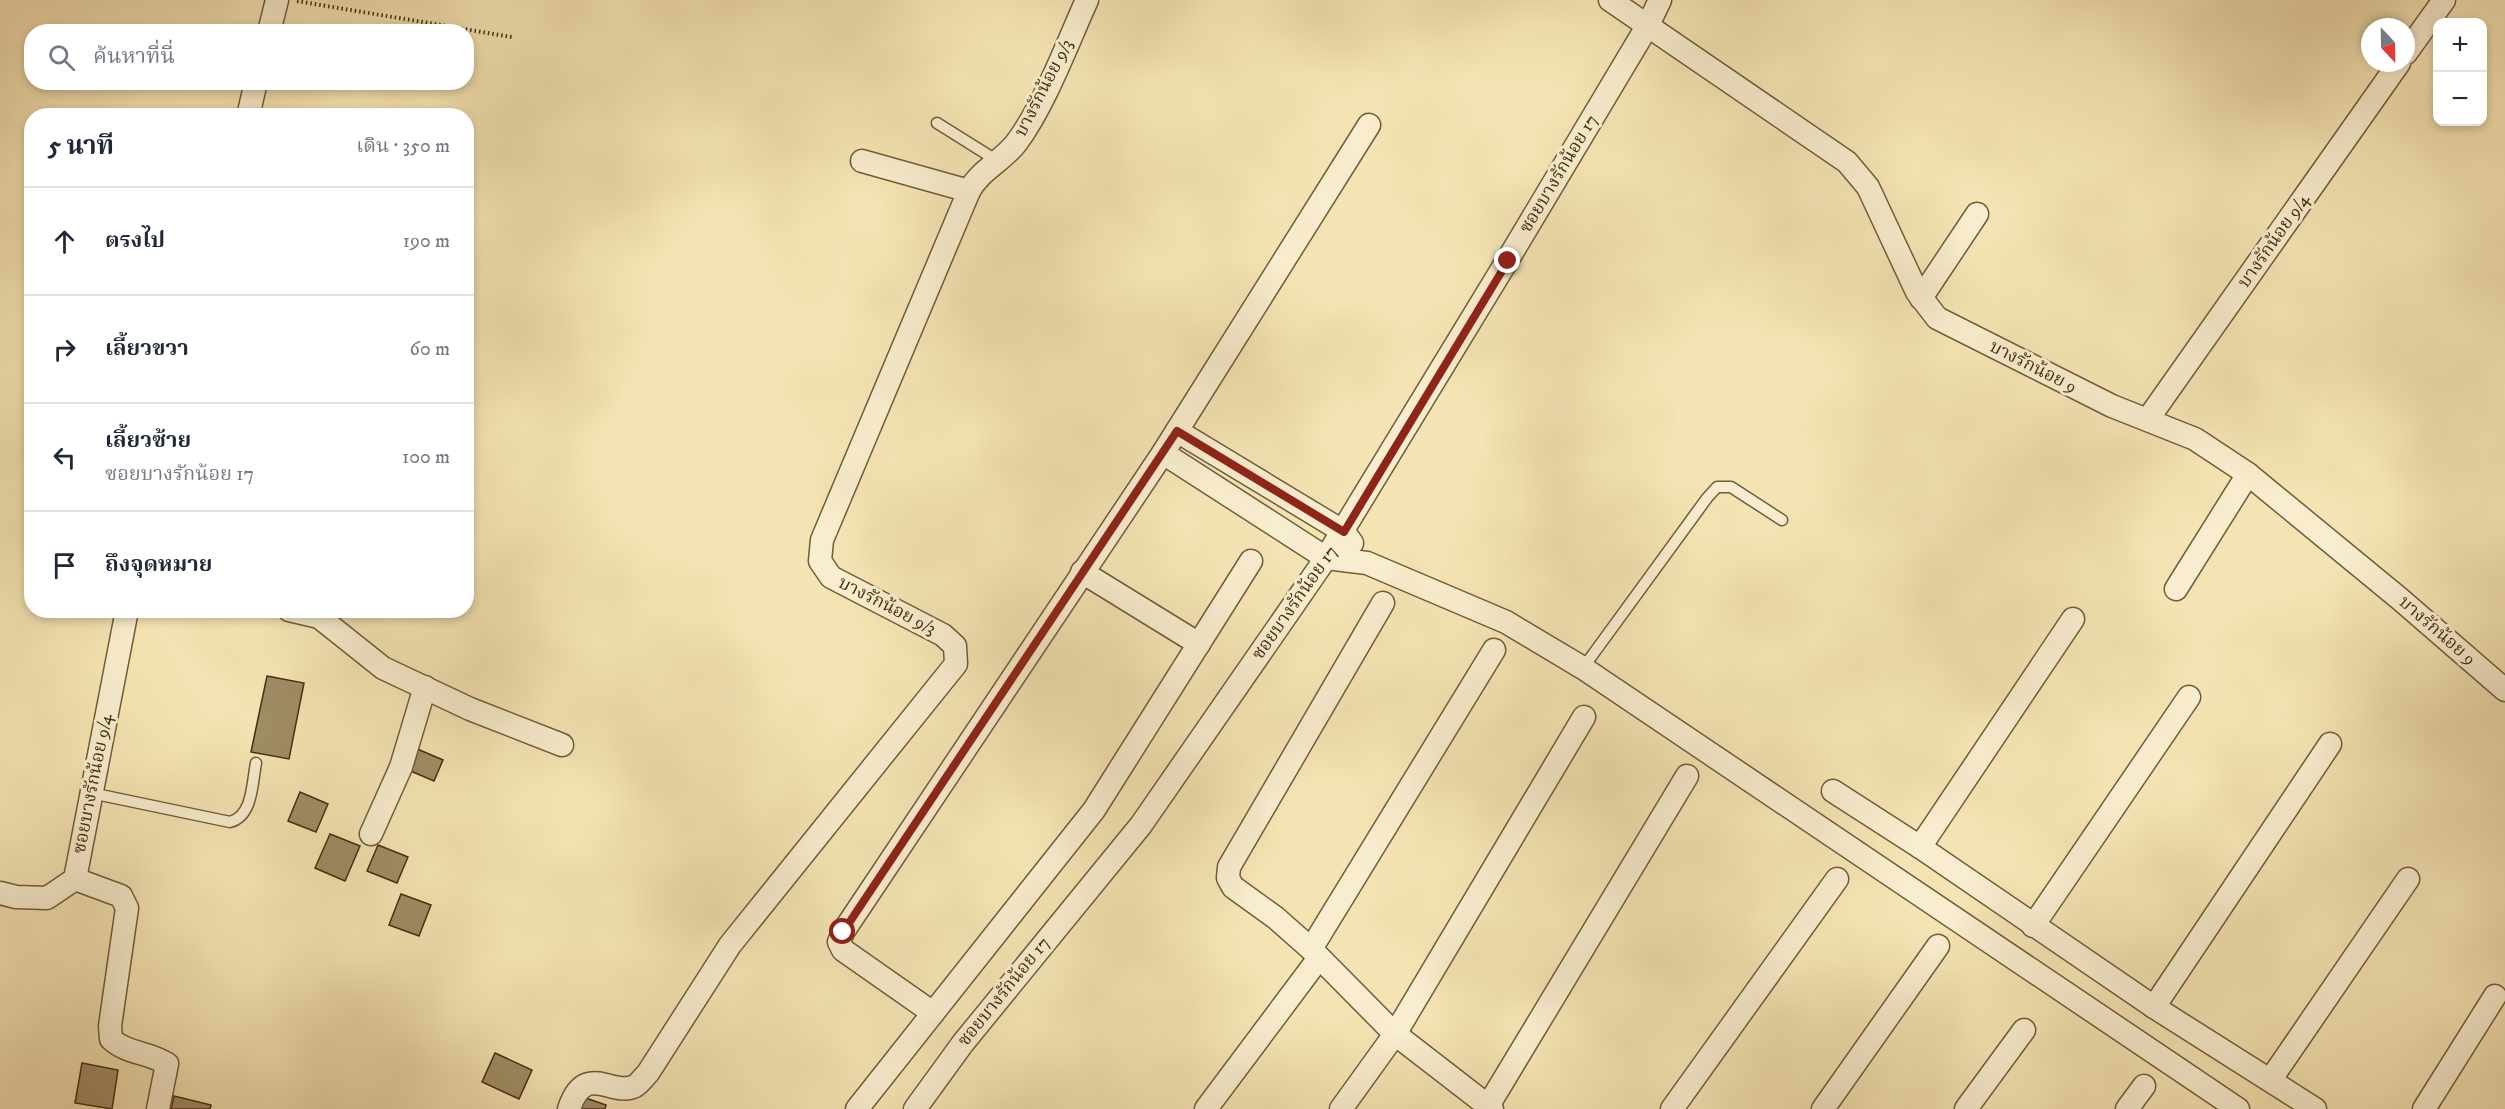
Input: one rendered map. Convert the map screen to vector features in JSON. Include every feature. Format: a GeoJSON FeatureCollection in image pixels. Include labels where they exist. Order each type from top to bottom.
{"type":"FeatureCollection","features":[{"type":"Feature","properties":{"kind":"street"},"geometry":{"type":"LineString","coordinates":[[271,24],[277,0]]}},
{"type":"Feature","properties":{"kind":"street","name":"บางรักน้อย 9/3"},"geometry":{"type":"LineString","coordinates":[[569,1109],[573,1097],[589,1083],[606,1083],[620,1090],[635,1086],[648,1073],[730,945],[956,664],[956,646],[943,635],[831,577],[820,561],[822,540],[969,191],[996,160],[1015,145],[1030,123],[1087,0]]}},
{"type":"Feature","properties":{"kind":"street","name":"บางรักน้อย 9"},"geometry":{"type":"LineString","coordinates":[[1610,0],[1847,162],[1868,187],[1898,256],[1921,298],[1937,318],[2112,406],[2195,440],[2248,474],[2400,598],[2505,690]]}},
{"type":"Feature","properties":{"kind":"street","name":"ซอยบางรักน้อย 17"},"geometry":{"type":"LineString","coordinates":[[915,1109],[963,1043],[1141,825],[1344,532],[1648,25],[1660,0]]}},
{"type":"Feature","properties":{"kind":"street"},"geometry":{"type":"LineString","coordinates":[[2415,40],[2444,0]]}},
{"type":"Feature","properties":{"kind":"street","name":"บางรักน้อย 9/4"},"geometry":{"type":"LineString","coordinates":[[2148,419],[2393,72]]}},
{"type":"Feature","properties":{"kind":"street"},"geometry":{"type":"LineString","coordinates":[[250,108],[254,90]]}},
{"type":"Feature","properties":{"kind":"street"},"geometry":{"type":"LineString","coordinates":[[933,1013],[843,950],[839,942],[843,932],[1163,453],[1369,125]]}},
{"type":"Feature","properties":{"kind":"street"},"geometry":{"type":"LineString","coordinates":[[862,161],[969,191]]}},
{"type":"Feature","properties":{"kind":"street"},"geometry":{"type":"LineString","coordinates":[[1921,298],[1977,214]]}},
{"type":"Feature","properties":{"kind":"street"},"geometry":{"type":"LineString","coordinates":[[1177,431],[1344,532],[1367,563]]}},
{"type":"Feature","properties":{"kind":"street"},"geometry":{"type":"LineString","coordinates":[[1163,453],[1326,558],[1367,563],[1506,622],[1583,668],[2238,1109]]}},
{"type":"Feature","properties":{"kind":"street"},"geometry":{"type":"LineString","coordinates":[[2176,590],[2248,474]]}},
{"type":"Feature","properties":{"kind":"street"},"geometry":{"type":"LineString","coordinates":[[858,1109],[1094,810],[1251,561]]}},
{"type":"Feature","properties":{"kind":"street"},"geometry":{"type":"LineString","coordinates":[[1082,572],[1199,644]]}},
{"type":"Feature","properties":{"kind":"street"},"geometry":{"type":"LineString","coordinates":[[1383,603],[1228,872],[1228,878],[1233,887],[1276,918],[1315,954],[1395,1034],[1490,1108],[1687,776]]}},
{"type":"Feature","properties":{"kind":"street","name":"ซอยบางรักน้อย 9/4"},"geometry":{"type":"LineString","coordinates":[[0,893],[16,897],[47,898],[75,879],[126,618]]}},
{"type":"Feature","properties":{"kind":"street"},"geometry":{"type":"LineString","coordinates":[[320,618],[383,668],[470,709],[562,745]]}},
{"type":"Feature","properties":{"kind":"street"},"geometry":{"type":"LineString","coordinates":[[1920,847],[2073,619]]}},
{"type":"Feature","properties":{"kind":"street"},"geometry":{"type":"LineString","coordinates":[[1206,1109],[1315,954],[1494,651]]}},
{"type":"Feature","properties":{"kind":"street"},"geometry":{"type":"LineString","coordinates":[[370,834],[401,767],[425,687]]}},
{"type":"Feature","properties":{"kind":"street"},"geometry":{"type":"LineString","coordinates":[[2033,926],[2189,697]]}},
{"type":"Feature","properties":{"kind":"street"},"geometry":{"type":"LineString","coordinates":[[1341,1109],[1395,1034],[1584,717]]}},
{"type":"Feature","properties":{"kind":"street"},"geometry":{"type":"LineString","coordinates":[[2154,1006],[2330,744]]}},
{"type":"Feature","properties":{"kind":"street"},"geometry":{"type":"LineString","coordinates":[[1833,791],[1920,847],[2033,926],[2154,1006],[2315,1109]]}},
{"type":"Feature","properties":{"kind":"street"},"geometry":{"type":"LineString","coordinates":[[75,879],[121,896],[128,909],[110,1026],[111,1039],[120,1047],[158,1058],[167,1064],[158,1109]]}},
{"type":"Feature","properties":{"kind":"street"},"geometry":{"type":"LineString","coordinates":[[1671,1109],[1837,879]]}},
{"type":"Feature","properties":{"kind":"street"},"geometry":{"type":"LineString","coordinates":[[2271,1079],[2408,879]]}},
{"type":"Feature","properties":{"kind":"street"},"geometry":{"type":"LineString","coordinates":[[1823,1109],[1938,946]]}},
{"type":"Feature","properties":{"kind":"street"},"geometry":{"type":"LineString","coordinates":[[2424,1109],[2495,996]]}},
{"type":"Feature","properties":{"kind":"street"},"geometry":{"type":"LineString","coordinates":[[1966,1109],[2024,1030]]}},
{"type":"Feature","properties":{"kind":"street"},"geometry":{"type":"LineString","coordinates":[[2127,1109],[2144,1086]]}},
{"type":"Feature","properties":{"kind":"lane"},"geometry":{"type":"LineString","coordinates":[[937,123],[996,160]]}},
{"type":"Feature","properties":{"kind":"lane"},"geometry":{"type":"LineString","coordinates":[[1583,668],[1717,487],[1731,487],[1782,520]]}},
{"type":"Feature","properties":{"kind":"lane"},"geometry":{"type":"LineString","coordinates":[[91,793],[230,822],[237,820],[245,813],[256,763]]}},
{"type":"Feature","properties":{"kind":"path"},"geometry":{"type":"LineString","coordinates":[[291,0],[434,24]]}},
{"type":"Feature","properties":{"kind":"path"},"geometry":{"type":"LineString","coordinates":[[474,31],[512,37]]}},
{"type":"Feature","properties":{"kind":"building"},"geometry":{"type":"Polygon","coordinates":[[[267,676],[304,683],[289,759],[251,752],[267,676]]]}},
{"type":"Feature","properties":{"kind":"building"},"geometry":{"type":"Polygon","coordinates":[[[415,748],[443,760],[434,781],[406,769],[415,748]]]}},
{"type":"Feature","properties":{"kind":"building"},"geometry":{"type":"Polygon","coordinates":[[[300,792],[328,804],[316,832],[288,821],[300,792]]]}},
{"type":"Feature","properties":{"kind":"building"},"geometry":{"type":"Polygon","coordinates":[[[330,834],[360,846],[345,881],[315,868],[330,834]]]}},
{"type":"Feature","properties":{"kind":"building"},"geometry":{"type":"Polygon","coordinates":[[[378,845],[408,857],[397,883],[367,871],[378,845]]]}},
{"type":"Feature","properties":{"kind":"building"},"geometry":{"type":"Polygon","coordinates":[[[401,894],[431,905],[419,936],[389,925],[401,894]]]}},
{"type":"Feature","properties":{"kind":"building"},"geometry":{"type":"Polygon","coordinates":[[[495,1053],[532,1070],[519,1099],[482,1082],[495,1053]]]}},
{"type":"Feature","properties":{"kind":"building"},"geometry":{"type":"Polygon","coordinates":[[[82,1063],[118,1070],[112,1109],[75,1103],[82,1063]]]}},
{"type":"Feature","properties":{"kind":"building"},"geometry":{"type":"Polygon","coordinates":[[[174,1096],[211,1105],[210,1109],[171,1109],[174,1096]]]}},
{"type":"Feature","properties":{"kind":"building"},"geometry":{"type":"Polygon","coordinates":[[[580,1096],[606,1105],[605,1109],[576,1109],[580,1096]]]}},
{"type":"Feature","properties":{"kind":"route"},"geometry":{"type":"LineString","coordinates":[[843,932],[1177,431],[1344,532],[1508,261]]}}]}
